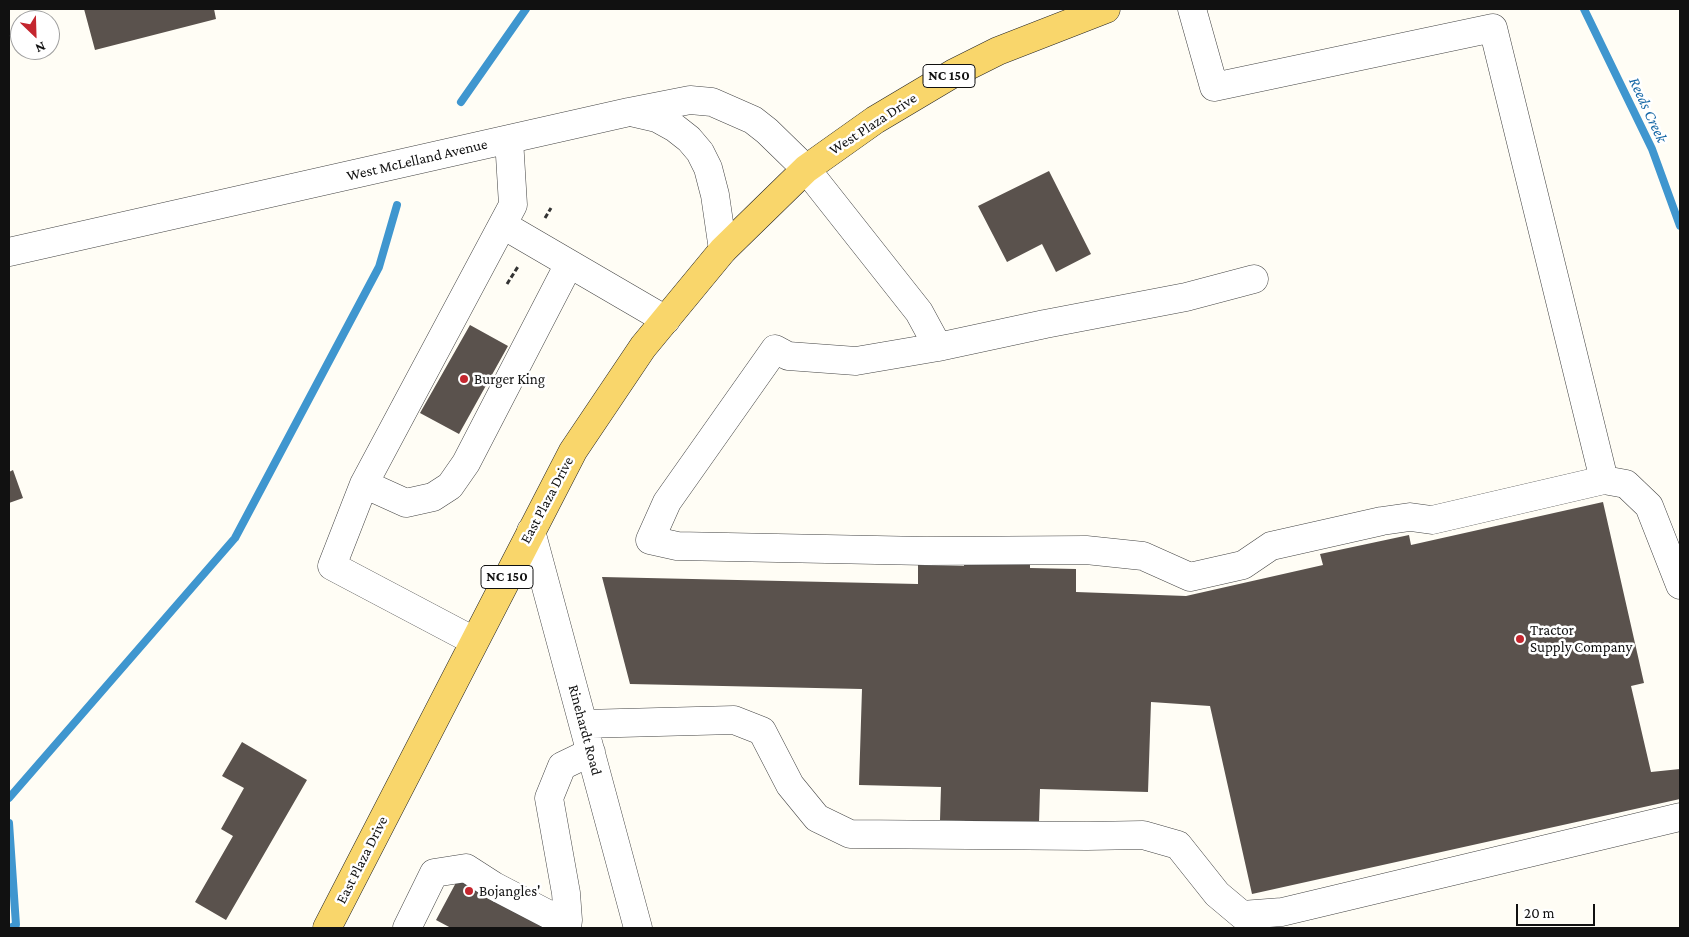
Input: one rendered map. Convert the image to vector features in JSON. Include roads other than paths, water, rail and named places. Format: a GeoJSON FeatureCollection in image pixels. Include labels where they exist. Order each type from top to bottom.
{"type":"FeatureCollection","features":[{"type":"Feature","properties":{"kind":"main road","name":"West Plaza Drive"},"geometry":{"type":"LineString","coordinates":[[806,169],[875,120],[954,74],[998,51],[1106,9]]}},
{"type":"Feature","properties":{"kind":"main road","name":"East Plaza Drive"},"geometry":{"type":"LineString","coordinates":[[327,928],[530,531],[573,451],[643,347],[724,250],[806,169]]}},
{"type":"Feature","properties":{"kind":"street"},"geometry":{"type":"LineString","coordinates":[[1192,9],[1214,87],[1493,28],[1604,480]]}},
{"type":"Feature","properties":{"kind":"street","name":"West McLelland Avenue"},"geometry":{"type":"LineString","coordinates":[[9,252],[629,112],[690,100],[712,102],[753,120],[767,130],[806,169],[919,312],[938,347]]}},
{"type":"Feature","properties":{"kind":"street"},"geometry":{"type":"LineString","coordinates":[[629,112],[656,118],[675,128],[689,138],[700,152],[708,168],[715,195],[724,250]]}},
{"type":"Feature","properties":{"kind":"street"},"geometry":{"type":"LineString","coordinates":[[474,641],[332,566],[364,484],[513,205],[509,139]]}},
{"type":"Feature","properties":{"kind":"street"},"geometry":{"type":"LineString","coordinates":[[503,225],[666,320]]}},
{"type":"Feature","properties":{"kind":"street"},"geometry":{"type":"LineString","coordinates":[[364,484],[406,503],[433,497],[450,486],[466,463],[569,264]]}},
{"type":"Feature","properties":{"kind":"street"},"geometry":{"type":"LineString","coordinates":[[1254,279],[1186,297],[856,362],[788,356],[775,349],[667,502],[650,540],[677,546],[926,551],[1086,550],[1144,556],[1190,578],[1243,565],[1270,546],[1382,521],[1410,517],[1432,520],[1604,480],[1626,484],[1649,506],[1680,585]]}},
{"type":"Feature","properties":{"kind":"street","name":"Rinehardt Road"},"geometry":{"type":"LineString","coordinates":[[530,531],[638,928]]}},
{"type":"Feature","properties":{"kind":"street"},"geometry":{"type":"LineString","coordinates":[[583,724],[734,720],[762,732],[790,785],[817,818],[850,834],[1143,835],[1178,846],[1217,894],[1242,915],[1282,912],[1680,817]]}},
{"type":"Feature","properties":{"kind":"street"},"geometry":{"type":"LineString","coordinates":[[567,926],[566,893],[549,798],[562,766],[591,752]]}},
{"type":"Feature","properties":{"kind":"street"},"geometry":{"type":"LineString","coordinates":[[407,928],[434,873],[466,868],[494,886],[567,926]]}},
{"type":"Feature","properties":{"kind":"waterway"},"geometry":{"type":"LineString","coordinates":[[461,102],[526,9]]}},
{"type":"Feature","properties":{"kind":"waterway","name":"Reeds Creek"},"geometry":{"type":"LineString","coordinates":[[1584,9],[1652,149],[1680,226]]}},
{"type":"Feature","properties":{"kind":"waterway"},"geometry":{"type":"LineString","coordinates":[[9,798],[235,538],[379,267],[397,205]]}},
{"type":"Feature","properties":{"kind":"waterway"},"geometry":{"type":"LineString","coordinates":[[9,823],[16,925],[10,928]]}},
{"type":"Feature","properties":{"kind":"place","name":"Burger King"},"geometry":{"type":"Point","coordinates":[464,379]}},
{"type":"Feature","properties":{"kind":"place","name":"Tractor Supply Company"},"geometry":{"type":"Point","coordinates":[1520,639]}},
{"type":"Feature","properties":{"kind":"place","name":"Bojangles'"},"geometry":{"type":"Point","coordinates":[469,891]}}]}
